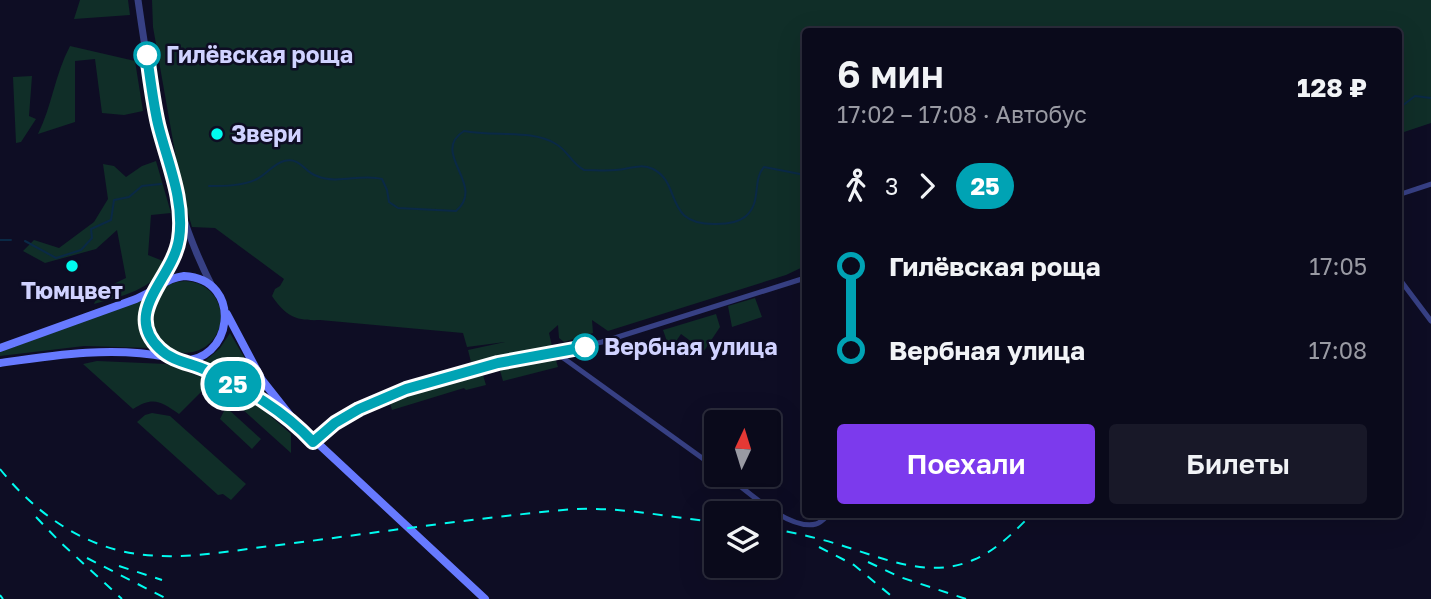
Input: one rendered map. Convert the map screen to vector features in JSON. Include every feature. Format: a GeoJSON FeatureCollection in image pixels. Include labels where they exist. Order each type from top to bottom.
{"type":"FeatureCollection","features":[{"type":"Feature","properties":{"kind":"main road"},"geometry":{"type":"LineString","coordinates":[[0,348],[136,299],[177,277],[205,281],[214,288],[262,380],[293,421],[485,599]]}},
{"type":"Feature","properties":{"kind":"main road"},"geometry":{"type":"LineString","coordinates":[[157,288],[146,311],[147,330],[156,346],[174,359],[195,357],[208,351],[220,338],[227,314]]}},
{"type":"Feature","properties":{"kind":"main road"},"geometry":{"type":"LineString","coordinates":[[0,363],[102,352],[140,353],[174,359],[223,378],[293,421]]}},
{"type":"Feature","properties":{"kind":"street"},"geometry":{"type":"LineString","coordinates":[[138,0],[157,121],[179,204],[197,253],[214,288]]}},
{"type":"Feature","properties":{"kind":"street"},"geometry":{"type":"LineString","coordinates":[[1402,194],[1431,184]]}},
{"type":"Feature","properties":{"kind":"street"},"geometry":{"type":"LineString","coordinates":[[157,288],[174,258],[178,242],[179,204]]}},
{"type":"Feature","properties":{"kind":"street"},"geometry":{"type":"LineString","coordinates":[[313,442],[335,423],[394,393],[485,366],[603,342],[802,279]]}},
{"type":"Feature","properties":{"kind":"street"},"geometry":{"type":"LineString","coordinates":[[1402,282],[1431,321]]}},
{"type":"Feature","properties":{"kind":"street"},"geometry":{"type":"LineString","coordinates":[[555,352],[704,459]]}},
{"type":"Feature","properties":{"kind":"street"},"geometry":{"type":"LineString","coordinates":[[743,487],[788,520],[801,525],[819,524],[825,518]]}},
{"type":"Feature","properties":{"kind":"green space"},"geometry":{"type":"Polygon","coordinates":[[[80,0],[128,0],[130,15],[74,19],[80,0]]]}},
{"type":"Feature","properties":{"kind":"green space","name":"Гилёвская роща"},"geometry":{"type":"Polygon","coordinates":[[[152,0],[1431,0],[1431,123],[1402,133],[1402,28],[802,28],[802,267],[786,275],[608,331],[592,320],[593,333],[564,342],[559,338],[558,325],[549,333],[552,346],[471,362],[468,350],[505,342],[467,347],[463,333],[298,318],[282,309],[272,296],[284,279],[215,228],[192,227],[175,169],[176,158],[153,27],[152,0]]]}},
{"type":"Feature","properties":{"kind":"green space"},"geometry":{"type":"Polygon","coordinates":[[[70,46],[135,61],[143,111],[124,115],[102,113],[95,59],[75,61],[75,122],[38,134],[70,46]]]}},
{"type":"Feature","properties":{"kind":"green space"},"geometry":{"type":"Polygon","coordinates":[[[32,76],[29,116],[36,119],[21,142],[16,143],[13,77],[32,76]]]}},
{"type":"Feature","properties":{"kind":"green space"},"geometry":{"type":"Polygon","coordinates":[[[156,161],[171,213],[151,215],[148,255],[168,263],[154,280],[126,295],[94,304],[99,291],[126,278],[117,230],[96,249],[45,263],[23,251],[34,240],[59,248],[94,222],[108,199],[103,164],[114,166],[126,177],[142,166],[156,161]]]}},
{"type":"Feature","properties":{"kind":"green space"},"geometry":{"type":"Polygon","coordinates":[[[185,281],[205,287],[215,297],[221,317],[215,337],[205,347],[185,353],[165,347],[155,337],[149,317],[155,297],[165,287],[185,281]]]}},
{"type":"Feature","properties":{"kind":"green space"},"geometry":{"type":"Polygon","coordinates":[[[755,298],[762,317],[732,327],[728,306],[755,298]]]}},
{"type":"Feature","properties":{"kind":"green space"},"geometry":{"type":"Polygon","coordinates":[[[144,299],[141,325],[151,348],[84,346],[0,356],[0,352],[144,299]]]}},
{"type":"Feature","properties":{"kind":"green space"},"geometry":{"type":"Polygon","coordinates":[[[716,314],[720,327],[704,351],[681,334],[670,350],[663,330],[716,314]]]}},
{"type":"Feature","properties":{"kind":"green space"},"geometry":{"type":"Polygon","coordinates":[[[230,333],[268,398],[233,374],[204,362],[220,348],[230,333]]]}},
{"type":"Feature","properties":{"kind":"green space"},"geometry":{"type":"Polygon","coordinates":[[[555,357],[558,367],[503,381],[499,367],[555,357]]]}},
{"type":"Feature","properties":{"kind":"green space"},"geometry":{"type":"Polygon","coordinates":[[[97,361],[166,364],[204,378],[259,406],[291,434],[291,453],[231,399],[231,396],[209,384],[179,414],[152,401],[133,409],[83,364],[97,361]]]}},
{"type":"Feature","properties":{"kind":"green space"},"geometry":{"type":"Polygon","coordinates":[[[482,372],[486,385],[466,390],[464,388],[392,410],[389,400],[482,372]]]}},
{"type":"Feature","properties":{"kind":"green space"},"geometry":{"type":"Polygon","coordinates":[[[225,409],[261,439],[252,449],[220,419],[225,409]]]}},
{"type":"Feature","properties":{"kind":"green space"},"geometry":{"type":"Polygon","coordinates":[[[152,413],[170,416],[246,484],[231,500],[223,494],[218,495],[137,422],[152,413]]]}},
{"type":"Feature","properties":{"kind":"waterway"},"geometry":{"type":"LineString","coordinates":[[1402,106],[1415,96],[1431,98]]}},
{"type":"Feature","properties":{"kind":"waterway"},"geometry":{"type":"LineString","coordinates":[[209,186],[252,181],[280,162],[290,160],[325,178],[382,179],[389,202],[398,208],[456,211],[464,201],[465,191],[452,149],[455,140],[464,131],[546,139],[560,147],[584,170],[648,167],[662,176],[668,184],[680,211],[699,223],[728,223],[746,216],[754,204],[758,178],[764,167],[802,174]]}},
{"type":"Feature","properties":{"kind":"waterway"},"geometry":{"type":"LineString","coordinates":[[25,241],[56,258],[81,250],[92,238],[91,229],[111,220],[114,200],[129,197],[142,186],[161,184]]}},
{"type":"Feature","properties":{"kind":"waterway"},"geometry":{"type":"LineString","coordinates":[[0,240],[11,240]]}},
{"type":"Feature","properties":{"kind":"railway"},"geometry":{"type":"LineString","coordinates":[[0,469],[25,497],[69,530],[103,546],[161,556],[220,553],[563,510],[621,510],[704,520]]}},
{"type":"Feature","properties":{"kind":"railway"},"geometry":{"type":"LineString","coordinates":[[36,517],[122,599]]}},
{"type":"Feature","properties":{"kind":"railway"},"geometry":{"type":"LineString","coordinates":[[781,530],[820,539],[887,560],[939,568],[956,566],[990,551],[1028,518]]}},
{"type":"Feature","properties":{"kind":"railway"},"geometry":{"type":"LineString","coordinates":[[819,547],[854,565],[895,599]]}},
{"type":"Feature","properties":{"kind":"railway"},"geometry":{"type":"LineString","coordinates":[[87,558],[167,599]]}},
{"type":"Feature","properties":{"kind":"railway"},"geometry":{"type":"LineString","coordinates":[[868,562],[900,577],[966,599]]}},
{"type":"Feature","properties":{"kind":"railway"},"geometry":{"type":"LineString","coordinates":[[119,566],[162,580]]}},
{"type":"Feature","properties":{"kind":"railway"},"geometry":{"type":"LineString","coordinates":[[0,595],[3,599]]}},
{"type":"Feature","properties":{"kind":"bus line","name":"25"},"geometry":{"type":"LineString","coordinates":[[147,55],[157,121],[179,204],[180,226],[174,258],[150,298],[145,317],[147,330],[153,341],[170,358],[204,369],[257,397],[293,421],[313,442],[335,423],[369,403],[406,389],[498,363],[585,347]]}},
{"type":"Feature","properties":{"kind":"place","name":"Гилёвская роща"},"geometry":{"type":"Point","coordinates":[147,55]}},
{"type":"Feature","properties":{"kind":"place","name":"Звери"},"geometry":{"type":"Point","coordinates":[217,134]}},
{"type":"Feature","properties":{"kind":"place","name":"Тюмцвет"},"geometry":{"type":"Point","coordinates":[72,266]}},
{"type":"Feature","properties":{"kind":"place","name":"Вербная улица"},"geometry":{"type":"Point","coordinates":[585,347]}}]}
